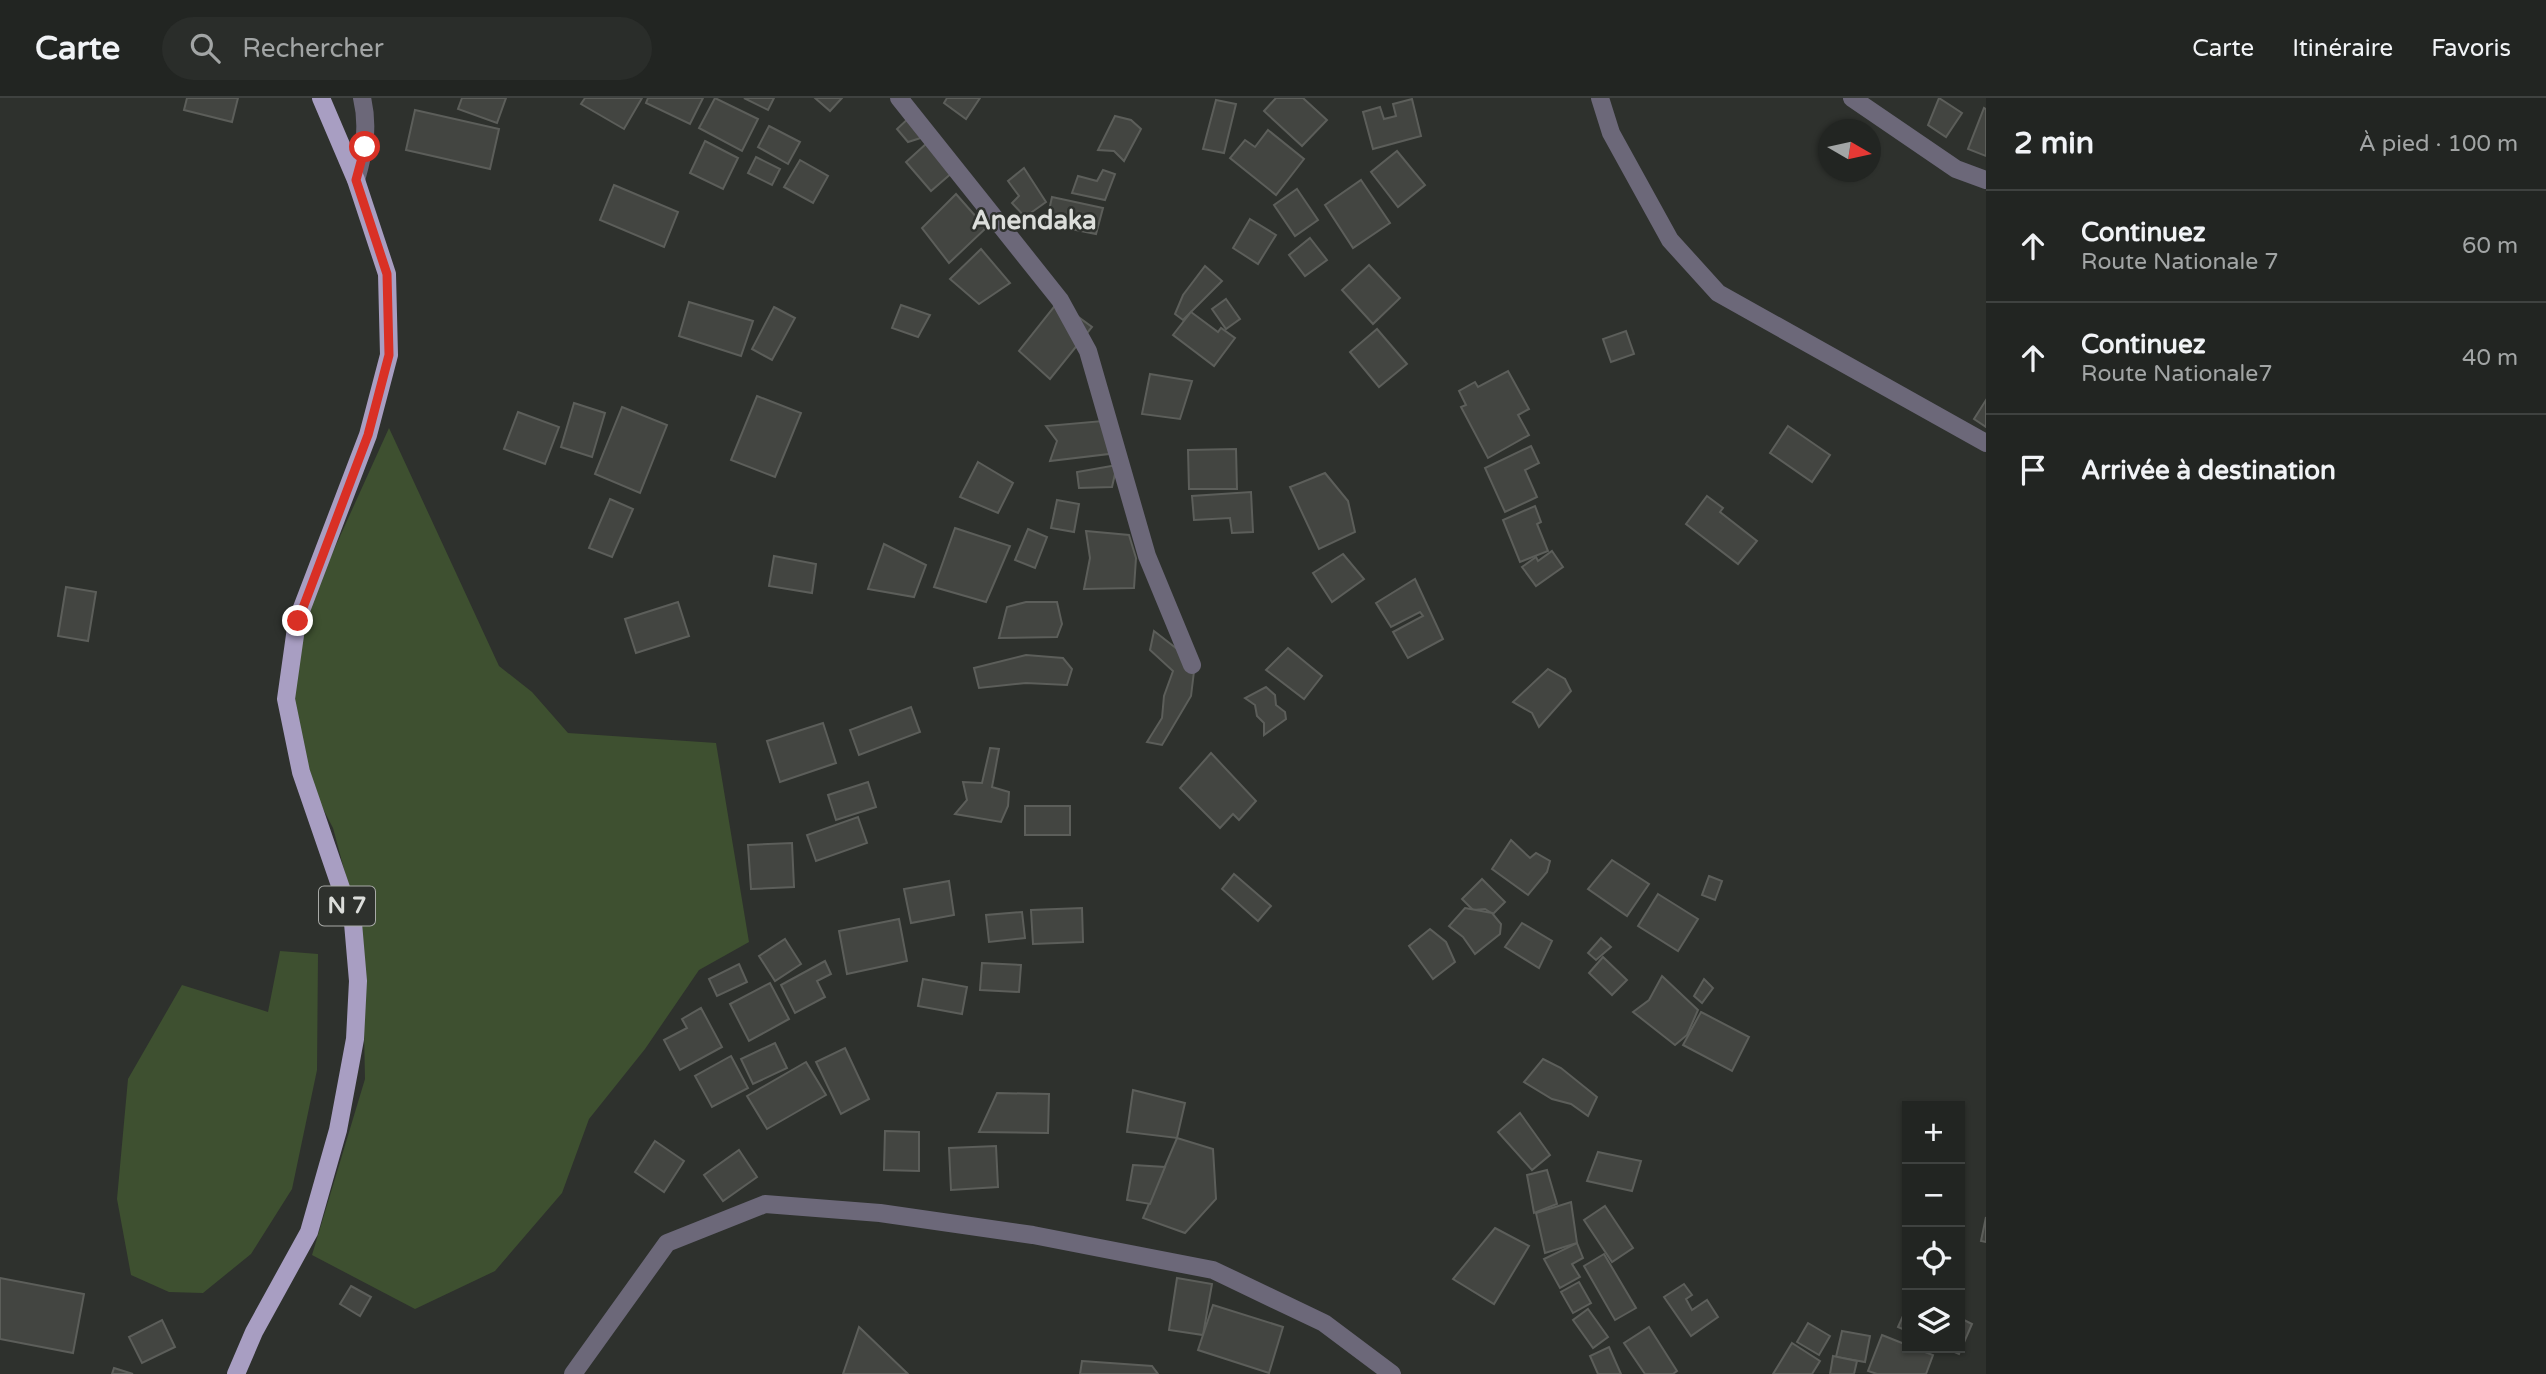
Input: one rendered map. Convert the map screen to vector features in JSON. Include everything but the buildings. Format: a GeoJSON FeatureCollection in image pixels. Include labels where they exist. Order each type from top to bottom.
{"type":"FeatureCollection","features":[{"type":"Feature","properties":{"kind":"main road","name":"N 7"},"geometry":{"type":"LineString","coordinates":[[236,1374],[254,1332],[309,1232],[338,1130],[355,1039],[358,981],[353,923],[301,772],[286,699],[298,621],[368,435],[389,355],[387,274],[356,180],[321,98]]}},
{"type":"Feature","properties":{"kind":"street"},"geometry":{"type":"LineString","coordinates":[[356,180],[365,147],[366,116],[362,98]]}},
{"type":"Feature","properties":{"kind":"street"},"geometry":{"type":"LineString","coordinates":[[899,98],[1060,300],[1088,351],[1147,556],[1192,665]]}},
{"type":"Feature","properties":{"kind":"street"},"geometry":{"type":"LineString","coordinates":[[1600,98],[1611,133],[1670,240],[1718,293],[1986,443]]}},
{"type":"Feature","properties":{"kind":"street"},"geometry":{"type":"LineString","coordinates":[[1852,98],[1956,169],[1986,180]]}},
{"type":"Feature","properties":{"kind":"street"},"geometry":{"type":"LineString","coordinates":[[573,1374],[667,1243],[765,1204],[880,1213],[1020,1233],[1213,1270],[1324,1323],[1392,1374]]}},
{"type":"Feature","properties":{"kind":"green space"},"geometry":{"type":"Polygon","coordinates":[[[389,428],[499,666],[532,692],[568,733],[716,743],[749,942],[699,970],[645,1049],[589,1119],[562,1193],[495,1271],[415,1309],[312,1255],[365,1079],[362,936],[333,828],[297,758],[291,671],[308,607],[389,428]]]}},
{"type":"Feature","properties":{"kind":"green space"},"geometry":{"type":"Polygon","coordinates":[[[280,951],[318,954],[317,1070],[292,1189],[251,1254],[203,1293],[169,1292],[131,1275],[117,1199],[128,1079],[182,985],[268,1012],[280,951]]]}},
{"type":"Feature","properties":{"kind":"district","name":"Anendaka"},"geometry":{"type":"Point","coordinates":[1034,220]}},
{"type":"Feature","properties":{"kind":"route"},"geometry":{"type":"LineString","coordinates":[[298,621],[368,435],[389,355],[387,274],[356,180],[365,147]]}}]}
